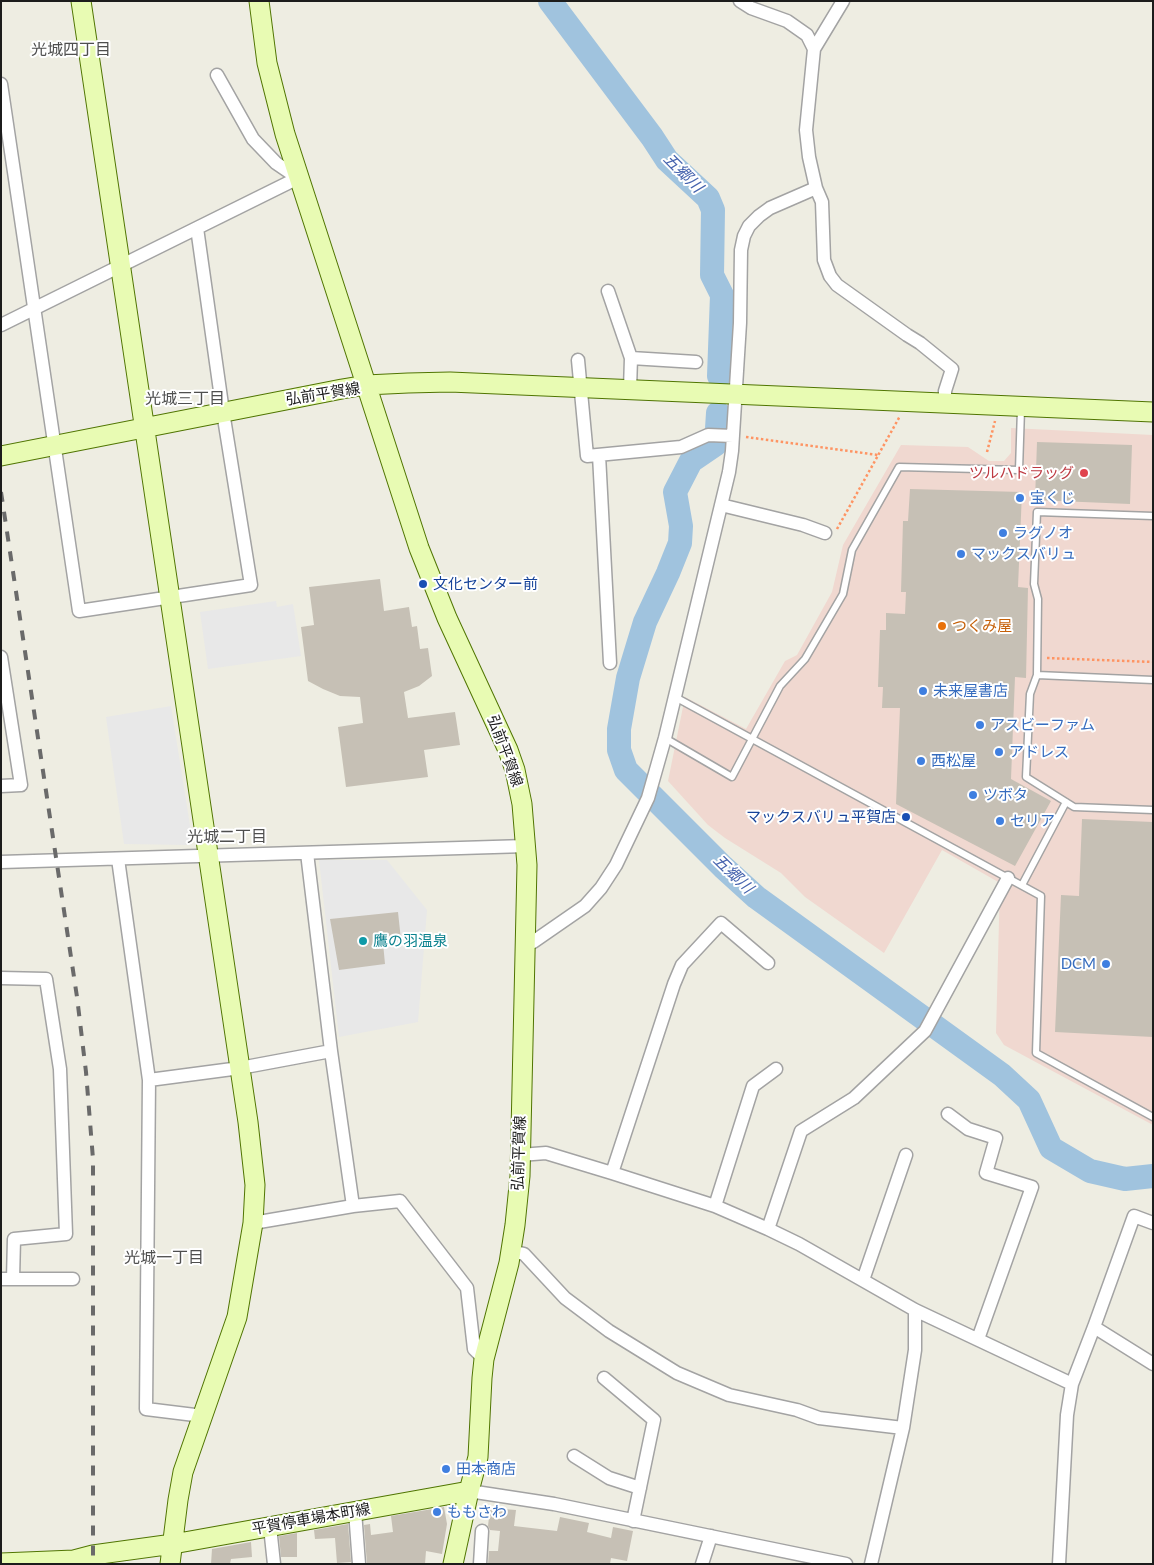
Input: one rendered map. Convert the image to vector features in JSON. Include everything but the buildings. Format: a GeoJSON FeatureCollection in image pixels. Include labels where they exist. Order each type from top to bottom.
{"type":"FeatureCollection","features":[{"type":"Feature","properties":{"kind":"street"},"geometry":{"type":"LineString","coordinates":[[81,1],[248,1122],[254,1185],[253,1222],[237,1317],[183,1472],[170,1564]]}},
{"type":"Feature","properties":{"kind":"street"},"geometry":{"type":"LineString","coordinates":[[259,1],[267,63],[285,134],[366,386],[408,382],[450,382],[1153,412]]}},
{"type":"Feature","properties":{"kind":"street"},"geometry":{"type":"LineString","coordinates":[[740,1],[751,8],[787,21],[807,35],[814,50]]}},
{"type":"Feature","properties":{"kind":"street"},"geometry":{"type":"LineString","coordinates":[[843,1],[814,50],[806,130],[809,157],[816,188],[822,202],[824,260],[830,276],[837,286],[920,343],[952,369],[945,391],[945,403]]}},
{"type":"Feature","properties":{"kind":"street"},"geometry":{"type":"LineString","coordinates":[[217,75],[253,140],[276,163],[298,178]]}},
{"type":"Feature","properties":{"kind":"street"},"geometry":{"type":"LineString","coordinates":[[1,84],[79,611],[251,585],[223,412],[197,228]]}},
{"type":"Feature","properties":{"kind":"street"},"geometry":{"type":"LineString","coordinates":[[1,325],[298,178]]}},
{"type":"Feature","properties":{"kind":"street"},"geometry":{"type":"LineString","coordinates":[[525,943],[533,942],[585,906],[601,888],[616,865],[648,798],[665,738],[729,472],[728,436],[736,394],[740,323],[741,250],[744,236],[749,226],[770,208],[816,188]]}},
{"type":"Feature","properties":{"kind":"street"},"geometry":{"type":"LineString","coordinates":[[608,291],[631,358],[630,390]]}},
{"type":"Feature","properties":{"kind":"street"},"geometry":{"type":"LineString","coordinates":[[631,358],[696,362]]}},
{"type":"Feature","properties":{"kind":"street"},"geometry":{"type":"LineString","coordinates":[[578,360],[586,456],[681,447],[708,435],[728,436]]}},
{"type":"Feature","properties":{"kind":"street","name":"弘前平賀線"},"geometry":{"type":"LineString","coordinates":[[1,456],[366,386],[432,583],[500,732],[512,764],[522,804],[526,846],[520,1176],[511,1251],[484,1359],[478,1457],[453,1564]]}},
{"type":"Feature","properties":{"kind":"street"},"geometry":{"type":"LineString","coordinates":[[599,455],[610,663]]}},
{"type":"Feature","properties":{"kind":"street"},"geometry":{"type":"LineString","coordinates":[[721,505],[830,532]]}},
{"type":"Feature","properties":{"kind":"street"},"geometry":{"type":"LineString","coordinates":[[1,657],[21,785],[1,786]]}},
{"type":"Feature","properties":{"kind":"street"},"geometry":{"type":"LineString","coordinates":[[1,862],[526,846]]}},
{"type":"Feature","properties":{"kind":"street"},"geometry":{"type":"LineString","coordinates":[[307,853],[331,1051],[353,1206]]}},
{"type":"Feature","properties":{"kind":"street"},"geometry":{"type":"LineString","coordinates":[[118,859],[149,1080],[146,1409],[203,1416]]}},
{"type":"Feature","properties":{"kind":"street"},"geometry":{"type":"LineString","coordinates":[[768,1229],[801,1130],[854,1098],[924,1032],[1008,878]]}},
{"type":"Feature","properties":{"kind":"street"},"geometry":{"type":"LineString","coordinates":[[612,1172],[682,965],[721,923],[768,963]]}},
{"type":"Feature","properties":{"kind":"street"},"geometry":{"type":"LineString","coordinates":[[1,978],[46,979],[60,1069],[66,1234],[14,1239],[7,1279],[73,1279]]}},
{"type":"Feature","properties":{"kind":"street"},"geometry":{"type":"LineString","coordinates":[[149,1080],[240,1068],[331,1051]]}},
{"type":"Feature","properties":{"kind":"street"},"geometry":{"type":"LineString","coordinates":[[715,1206],[753,1086],[776,1069]]}},
{"type":"Feature","properties":{"kind":"street"},"geometry":{"type":"LineString","coordinates":[[948,1114],[968,1129],[996,1138],[986,1173],[1032,1187],[978,1340]]}},
{"type":"Feature","properties":{"kind":"street"},"geometry":{"type":"LineString","coordinates":[[520,1155],[546,1153],[612,1172],[715,1206],[768,1229],[915,1310],[1072,1384]]}},
{"type":"Feature","properties":{"kind":"street"},"geometry":{"type":"LineString","coordinates":[[863,1280],[906,1155]]}},
{"type":"Feature","properties":{"kind":"street"},"geometry":{"type":"LineString","coordinates":[[253,1222],[353,1206],[400,1201],[467,1288],[474,1349],[484,1359]]}},
{"type":"Feature","properties":{"kind":"street"},"geometry":{"type":"LineString","coordinates":[[1059,1564],[1067,1415],[1072,1384],[1134,1216],[1153,1222]]}},
{"type":"Feature","properties":{"kind":"street"},"geometry":{"type":"LineString","coordinates":[[511,1251],[524,1254],[565,1298],[609,1331],[677,1373],[729,1395],[797,1410],[819,1418],[903,1428]]}},
{"type":"Feature","properties":{"kind":"street"},"geometry":{"type":"LineString","coordinates":[[872,1564],[903,1428],[915,1350],[915,1310]]}},
{"type":"Feature","properties":{"kind":"street"},"geometry":{"type":"LineString","coordinates":[[1094,1327],[1153,1364]]}},
{"type":"Feature","properties":{"kind":"street"},"geometry":{"type":"LineString","coordinates":[[604,1378],[654,1420],[633,1520]]}},
{"type":"Feature","properties":{"kind":"street"},"geometry":{"type":"LineString","coordinates":[[574,1456],[609,1478],[640,1488]]}},
{"type":"Feature","properties":{"kind":"street"},"geometry":{"type":"LineString","coordinates":[[469,1491],[554,1504],[846,1564]]}},
{"type":"Feature","properties":{"kind":"street","name":"平賀停車場本町線"},"geometry":{"type":"LineString","coordinates":[[1,1563],[74,1560],[93,1555],[172,1544],[469,1491]]}},
{"type":"Feature","properties":{"kind":"street"},"geometry":{"type":"LineString","coordinates":[[355,1511],[359,1564]]}},
{"type":"Feature","properties":{"kind":"street"},"geometry":{"type":"LineString","coordinates":[[270,1527],[274,1564]]}},
{"type":"Feature","properties":{"kind":"street"},"geometry":{"type":"LineString","coordinates":[[480,1564],[482,1531]]}},
{"type":"Feature","properties":{"kind":"street"},"geometry":{"type":"LineString","coordinates":[[702,1564],[711,1536]]}},
{"type":"Feature","properties":{"kind":"lane"},"geometry":{"type":"LineString","coordinates":[[665,738],[732,777],[780,686],[804,659],[843,594],[852,550],[899,467],[1020,470],[1021,406]]}},
{"type":"Feature","properties":{"kind":"lane"},"geometry":{"type":"LineString","coordinates":[[1153,516],[1037,512],[1034,584],[1038,599],[1037,674],[1030,694],[1026,777],[1074,807],[1153,810]]}},
{"type":"Feature","properties":{"kind":"lane"},"geometry":{"type":"LineString","coordinates":[[1037,674],[1153,680]]}},
{"type":"Feature","properties":{"kind":"lane"},"geometry":{"type":"LineString","coordinates":[[675,697],[1041,896],[1036,1053],[1153,1117]]}},
{"type":"Feature","properties":{"kind":"lane"},"geometry":{"type":"LineString","coordinates":[[1022,885],[1066,802]]}},
{"type":"Feature","properties":{"kind":"path"},"geometry":{"type":"LineString","coordinates":[[830,532],[878,455],[908,402]]}},
{"type":"Feature","properties":{"kind":"path"},"geometry":{"type":"LineString","coordinates":[[987,452],[1000,405]]}},
{"type":"Feature","properties":{"kind":"path"},"geometry":{"type":"LineString","coordinates":[[728,436],[878,455]]}},
{"type":"Feature","properties":{"kind":"path"},"geometry":{"type":"LineString","coordinates":[[1043,658],[1153,662]]}},
{"type":"Feature","properties":{"kind":"shaded area"},"geometry":{"type":"Polygon","coordinates":[[[1011,428],[1153,435],[1153,1125],[1004,1045],[996,1033],[1000,883],[942,850],[884,953],[805,897],[781,873],[725,838],[708,825],[668,781],[685,697],[746,729],[785,661],[797,655],[832,592],[843,545],[901,445],[968,447],[989,461],[1004,461],[1011,453],[1011,428]]]}},
{"type":"Feature","properties":{"kind":"shaded area"},"geometry":{"type":"Polygon","coordinates":[[[276,601],[277,607],[293,604],[301,656],[208,669],[200,612],[276,601]]]}},
{"type":"Feature","properties":{"kind":"shaded area"},"geometry":{"type":"Polygon","coordinates":[[[171,706],[192,838],[187,845],[124,844],[106,717],[171,706]]]}},
{"type":"Feature","properties":{"kind":"shaded area"},"geometry":{"type":"Polygon","coordinates":[[[319,860],[387,860],[427,910],[418,1022],[339,1037],[319,860]]]}},
{"type":"Feature","properties":{"kind":"waterway","name":"五郷川"},"geometry":{"type":"LineString","coordinates":[[550,1],[652,137],[667,160],[708,198],[713,210],[712,275],[722,295],[719,376]]}},
{"type":"Feature","properties":{"kind":"waterway","name":"五郷川"},"geometry":{"type":"LineString","coordinates":[[718,413],[716,444],[691,461],[675,492],[681,526],[680,543],[645,622],[628,678],[619,729],[619,750],[626,770],[723,867],[756,897],[1002,1075],[1029,1100],[1051,1148],[1090,1171],[1125,1179],[1153,1176]]}},
{"type":"Feature","properties":{"kind":"railway"},"geometry":{"type":"LineString","coordinates":[[1,492],[77,997],[86,1072],[93,1159],[93,1564]]}},
{"type":"Feature","properties":{"kind":"place","name":"ツルハドラッグ"},"geometry":{"type":"Point","coordinates":[1084,473]}},
{"type":"Feature","properties":{"kind":"place","name":"宝くじ"},"geometry":{"type":"Point","coordinates":[1020,498]}},
{"type":"Feature","properties":{"kind":"place","name":"ラグノオ"},"geometry":{"type":"Point","coordinates":[1003,533]}},
{"type":"Feature","properties":{"kind":"place","name":"マックスバリュ"},"geometry":{"type":"Point","coordinates":[961,554]}},
{"type":"Feature","properties":{"kind":"place","name":"文化センター前"},"geometry":{"type":"Point","coordinates":[423,584]}},
{"type":"Feature","properties":{"kind":"place","name":"つくみ屋"},"geometry":{"type":"Point","coordinates":[942,626]}},
{"type":"Feature","properties":{"kind":"place","name":"未来屋書店"},"geometry":{"type":"Point","coordinates":[923,691]}},
{"type":"Feature","properties":{"kind":"place","name":"アスビーファム"},"geometry":{"type":"Point","coordinates":[980,725]}},
{"type":"Feature","properties":{"kind":"place","name":"アドレス"},"geometry":{"type":"Point","coordinates":[999,752]}},
{"type":"Feature","properties":{"kind":"place","name":"西松屋"},"geometry":{"type":"Point","coordinates":[921,761]}},
{"type":"Feature","properties":{"kind":"place","name":"ツボタ"},"geometry":{"type":"Point","coordinates":[973,795]}},
{"type":"Feature","properties":{"kind":"place","name":"マックスバリュ平賀店"},"geometry":{"type":"Point","coordinates":[906,817]}},
{"type":"Feature","properties":{"kind":"place","name":"セリア"},"geometry":{"type":"Point","coordinates":[1000,821]}},
{"type":"Feature","properties":{"kind":"place","name":"鷹の羽温泉"},"geometry":{"type":"Point","coordinates":[363,941]}},
{"type":"Feature","properties":{"kind":"place","name":"DCM"},"geometry":{"type":"Point","coordinates":[1106,964]}},
{"type":"Feature","properties":{"kind":"place","name":"田本商店"},"geometry":{"type":"Point","coordinates":[446,1469]}},
{"type":"Feature","properties":{"kind":"place","name":"ももさわ"},"geometry":{"type":"Point","coordinates":[437,1512]}},
{"type":"Feature","properties":{"kind":"district","name":"光城四丁目"},"geometry":{"type":"Point","coordinates":[71,50]}},
{"type":"Feature","properties":{"kind":"district","name":"光城三丁目"},"geometry":{"type":"Point","coordinates":[185,399]}},
{"type":"Feature","properties":{"kind":"district","name":"光城二丁目"},"geometry":{"type":"Point","coordinates":[227,837]}},
{"type":"Feature","properties":{"kind":"district","name":"光城一丁目"},"geometry":{"type":"Point","coordinates":[164,1258]}}]}
